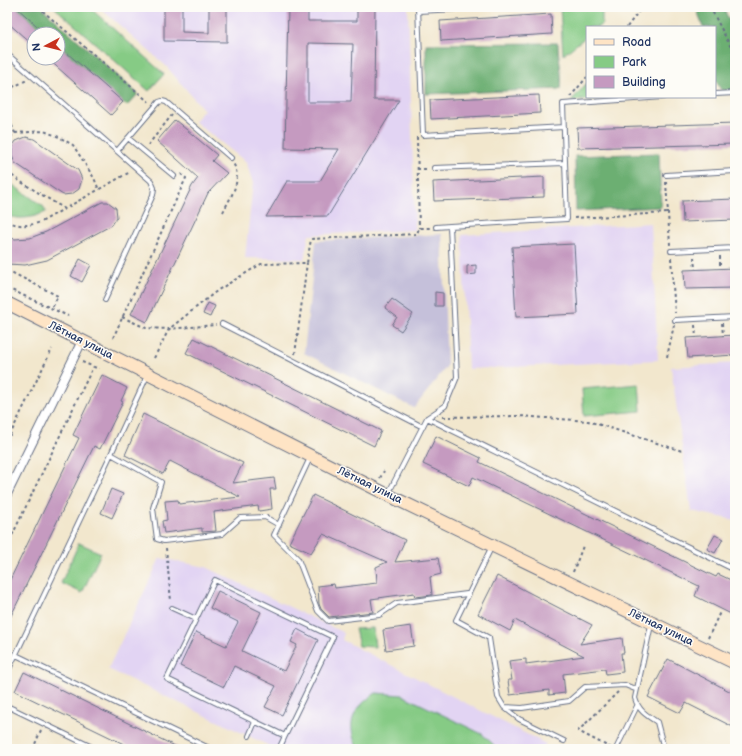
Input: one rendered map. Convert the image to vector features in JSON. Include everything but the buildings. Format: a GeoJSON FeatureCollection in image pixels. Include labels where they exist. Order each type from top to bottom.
{"type":"FeatureCollection","features":[{"type":"Feature","properties":{"kind":"street","name":"Лётная улица"},"geometry":{"type":"LineString","coordinates":[[7,304],[388,495],[733,661]]}},
{"type":"Feature","properties":{"kind":"street"},"geometry":{"type":"LineString","coordinates":[[7,494],[82,341]]}},
{"type":"Feature","properties":{"kind":"lane"},"geometry":{"type":"LineString","coordinates":[[496,7],[418,9],[423,135],[564,127]]}},
{"type":"Feature","properties":{"kind":"lane"},"geometry":{"type":"LineString","coordinates":[[7,54],[151,181],[154,188],[153,195],[105,300]]}},
{"type":"Feature","properties":{"kind":"lane"},"geometry":{"type":"LineString","coordinates":[[716,94],[735,93]]}},
{"type":"Feature","properties":{"kind":"lane"},"geometry":{"type":"LineString","coordinates":[[436,228],[567,219],[563,104],[649,98]]}},
{"type":"Feature","properties":{"kind":"lane"},"geometry":{"type":"LineString","coordinates":[[117,151],[162,101],[176,110],[231,158]]}},
{"type":"Feature","properties":{"kind":"lane"},"geometry":{"type":"LineString","coordinates":[[128,138],[174,176]]}},
{"type":"Feature","properties":{"kind":"lane"},"geometry":{"type":"LineString","coordinates":[[434,168],[565,163]]}},
{"type":"Feature","properties":{"kind":"lane"},"geometry":{"type":"LineString","coordinates":[[666,174],[735,171]]}},
{"type":"Feature","properties":{"kind":"lane"},"geometry":{"type":"LineString","coordinates":[[388,495],[427,418],[445,406],[457,377],[450,226]]}},
{"type":"Feature","properties":{"kind":"lane"},"geometry":{"type":"LineString","coordinates":[[671,251],[735,248]]}},
{"type":"Feature","properties":{"kind":"lane"},"geometry":{"type":"LineString","coordinates":[[675,320],[735,317]]}},
{"type":"Feature","properties":{"kind":"lane"},"geometry":{"type":"LineString","coordinates":[[222,324],[423,427]]}},
{"type":"Feature","properties":{"kind":"lane"},"geometry":{"type":"LineString","coordinates":[[7,673],[148,374]]}},
{"type":"Feature","properties":{"kind":"lane"},"geometry":{"type":"LineString","coordinates":[[427,418],[735,570]]}},
{"type":"Feature","properties":{"kind":"lane"},"geometry":{"type":"LineString","coordinates":[[111,454],[161,482],[153,508],[157,539],[164,541],[222,534],[240,518],[265,517],[280,525]]}},
{"type":"Feature","properties":{"kind":"lane"},"geometry":{"type":"LineString","coordinates":[[311,456],[274,535],[298,559],[318,611],[328,621],[379,615],[397,604],[467,594]]}},
{"type":"Feature","properties":{"kind":"lane"},"geometry":{"type":"LineString","coordinates":[[492,545],[467,594],[456,620],[489,638],[498,697],[504,707],[518,719],[564,741]]}},
{"type":"Feature","properties":{"kind":"lane"},"geometry":{"type":"LineString","coordinates":[[279,749],[333,637],[215,580],[167,679],[285,736]]}},
{"type":"Feature","properties":{"kind":"lane"},"geometry":{"type":"LineString","coordinates":[[172,608],[196,620]]}},
{"type":"Feature","properties":{"kind":"lane"},"geometry":{"type":"LineString","coordinates":[[652,622],[635,689],[635,698],[637,706],[657,722],[664,749]]}},
{"type":"Feature","properties":{"kind":"lane"},"geometry":{"type":"LineString","coordinates":[[16,654],[211,749]]}},
{"type":"Feature","properties":{"kind":"lane"},"geometry":{"type":"LineString","coordinates":[[504,707],[522,708],[569,700],[585,687],[625,685],[635,689]]}},
{"type":"Feature","properties":{"kind":"lane"},"geometry":{"type":"LineString","coordinates":[[7,706],[96,749]]}},
{"type":"Feature","properties":{"kind":"lane"},"geometry":{"type":"LineString","coordinates":[[615,749],[637,706]]}},
{"type":"Feature","properties":{"kind":"lane"},"geometry":{"type":"LineString","coordinates":[[248,736],[256,722]]}},
{"type":"Feature","properties":{"kind":"path"},"geometry":{"type":"LineString","coordinates":[[38,7],[155,107]]}},
{"type":"Feature","properties":{"kind":"path"},"geometry":{"type":"LineString","coordinates":[[628,26],[642,7]]}},
{"type":"Feature","properties":{"kind":"path"},"geometry":{"type":"LineString","coordinates":[[711,8],[720,10]]}},
{"type":"Feature","properties":{"kind":"path"},"geometry":{"type":"LineString","coordinates":[[711,8],[735,56]]}},
{"type":"Feature","properties":{"kind":"path"},"geometry":{"type":"LineString","coordinates":[[7,90],[32,77]]}},
{"type":"Feature","properties":{"kind":"path"},"geometry":{"type":"LineString","coordinates":[[563,104],[586,78]]}},
{"type":"Feature","properties":{"kind":"path"},"geometry":{"type":"LineString","coordinates":[[152,149],[147,144],[176,110]]}},
{"type":"Feature","properties":{"kind":"path"},"geometry":{"type":"LineString","coordinates":[[7,114],[15,133]]}},
{"type":"Feature","properties":{"kind":"path"},"geometry":{"type":"LineString","coordinates":[[7,140],[15,133],[44,131],[59,137],[73,145],[94,178],[99,190]]}},
{"type":"Feature","properties":{"kind":"path"},"geometry":{"type":"LineString","coordinates":[[223,212],[237,184],[236,168],[231,158]]}},
{"type":"Feature","properties":{"kind":"path"},"geometry":{"type":"LineString","coordinates":[[418,169],[434,168]]}},
{"type":"Feature","properties":{"kind":"path"},"geometry":{"type":"LineString","coordinates":[[7,221],[16,225],[28,226],[41,222],[136,169]]}},
{"type":"Feature","properties":{"kind":"path"},"geometry":{"type":"LineString","coordinates":[[7,172],[65,209]]}},
{"type":"Feature","properties":{"kind":"path"},"geometry":{"type":"LineString","coordinates":[[113,338],[186,178],[180,173]]}},
{"type":"Feature","properties":{"kind":"path"},"geometry":{"type":"LineString","coordinates":[[666,174],[675,320],[668,357]]}},
{"type":"Feature","properties":{"kind":"path"},"geometry":{"type":"LineString","coordinates":[[567,219],[668,213]]}},
{"type":"Feature","properties":{"kind":"path"},"geometry":{"type":"LineString","coordinates":[[294,361],[311,239],[417,234],[419,228],[436,228]]}},
{"type":"Feature","properties":{"kind":"path"},"geometry":{"type":"LineString","coordinates":[[719,248],[720,268]]}},
{"type":"Feature","properties":{"kind":"path"},"geometry":{"type":"LineString","coordinates":[[694,250],[694,269]]}},
{"type":"Feature","properties":{"kind":"path"},"geometry":{"type":"LineString","coordinates":[[154,358],[169,328],[218,290],[261,264],[307,263]]}},
{"type":"Feature","properties":{"kind":"path"},"geometry":{"type":"LineString","coordinates":[[7,270],[58,296],[52,308]]}},
{"type":"Feature","properties":{"kind":"path"},"geometry":{"type":"LineString","coordinates":[[7,288],[68,316]]}},
{"type":"Feature","properties":{"kind":"path"},"geometry":{"type":"LineString","coordinates":[[122,317],[146,328],[169,328],[222,324]]}},
{"type":"Feature","properties":{"kind":"path"},"geometry":{"type":"LineString","coordinates":[[722,318],[723,336]]}},
{"type":"Feature","properties":{"kind":"path"},"geometry":{"type":"LineString","coordinates":[[695,319],[696,338]]}},
{"type":"Feature","properties":{"kind":"path"},"geometry":{"type":"LineString","coordinates":[[7,441],[52,349]]}},
{"type":"Feature","properties":{"kind":"path"},"geometry":{"type":"LineString","coordinates":[[7,546],[93,366]]}},
{"type":"Feature","properties":{"kind":"path"},"geometry":{"type":"LineString","coordinates":[[427,418],[519,416],[588,421],[682,451]]}},
{"type":"Feature","properties":{"kind":"path"},"geometry":{"type":"LineString","coordinates":[[380,480],[384,470]]}},
{"type":"Feature","properties":{"kind":"path"},"geometry":{"type":"LineString","coordinates":[[164,541],[172,608]]}},
{"type":"Feature","properties":{"kind":"path"},"geometry":{"type":"LineString","coordinates":[[573,572],[583,546]]}},
{"type":"Feature","properties":{"kind":"path"},"geometry":{"type":"LineString","coordinates":[[708,639],[720,612]]}},
{"type":"Feature","properties":{"kind":"path"},"geometry":{"type":"LineString","coordinates":[[615,749],[578,732],[625,685]]}},
{"type":"Feature","properties":{"kind":"path"},"geometry":{"type":"LineString","coordinates":[[43,749],[35,744],[44,724]]}},
{"type":"Feature","properties":{"kind":"shaded area"},"geometry":{"type":"Polygon","coordinates":[[[99,7],[408,7],[415,230],[309,235],[304,259],[245,258],[253,183],[246,162],[194,121],[204,110],[166,66],[99,7]]]}},
{"type":"Feature","properties":{"kind":"shaded area"},"geometry":{"type":"Polygon","coordinates":[[[651,223],[658,360],[468,369],[462,235],[651,223]]]}},
{"type":"Feature","properties":{"kind":"shaded area"},"geometry":{"type":"Polygon","coordinates":[[[442,234],[447,366],[414,408],[304,353],[316,241],[442,234]]]}},
{"type":"Feature","properties":{"kind":"shaded area"},"geometry":{"type":"Polygon","coordinates":[[[735,363],[735,520],[691,511],[671,367],[735,363]]]}},
{"type":"Feature","properties":{"kind":"shaded area"},"geometry":{"type":"Polygon","coordinates":[[[160,558],[206,567],[344,633],[342,640],[546,744],[543,749],[276,749],[108,669],[160,558]]]}},
{"type":"Feature","properties":{"kind":"green space"},"geometry":{"type":"Polygon","coordinates":[[[16,7],[41,7],[62,26],[37,26],[16,7]]]}},
{"type":"Feature","properties":{"kind":"green space"},"geometry":{"type":"Polygon","coordinates":[[[54,7],[89,7],[164,74],[149,91],[54,7]]]}},
{"type":"Feature","properties":{"kind":"green space"},"geometry":{"type":"Polygon","coordinates":[[[560,7],[602,7],[602,24],[599,26],[586,26],[586,37],[563,55],[560,7]]]}},
{"type":"Feature","properties":{"kind":"green space"},"geometry":{"type":"Polygon","coordinates":[[[696,7],[723,7],[735,32],[735,91],[721,90],[716,81],[716,26],[703,26],[696,7]]]}},
{"type":"Feature","properties":{"kind":"green space"},"geometry":{"type":"Polygon","coordinates":[[[66,29],[138,94],[127,106],[66,52],[66,29]]]}},
{"type":"Feature","properties":{"kind":"green space"},"geometry":{"type":"Polygon","coordinates":[[[558,43],[561,89],[426,94],[426,44],[558,43]]]}},
{"type":"Feature","properties":{"kind":"green space"},"geometry":{"type":"Polygon","coordinates":[[[586,84],[586,98],[612,98],[571,101],[586,84]]]}},
{"type":"Feature","properties":{"kind":"green space"},"geometry":{"type":"Polygon","coordinates":[[[659,153],[661,207],[576,211],[575,156],[659,153]]]}},
{"type":"Feature","properties":{"kind":"green space"},"geometry":{"type":"Polygon","coordinates":[[[7,181],[43,206],[46,212],[27,218],[7,216],[7,181]]]}},
{"type":"Feature","properties":{"kind":"green space"},"geometry":{"type":"Polygon","coordinates":[[[639,384],[641,411],[584,416],[582,389],[639,384]]]}},
{"type":"Feature","properties":{"kind":"green space"},"geometry":{"type":"Polygon","coordinates":[[[79,543],[101,553],[82,593],[61,583],[79,543]]]}},
{"type":"Feature","properties":{"kind":"green space"},"geometry":{"type":"Polygon","coordinates":[[[373,628],[375,647],[359,646],[355,629],[373,628]]]}},
{"type":"Feature","properties":{"kind":"green space"},"geometry":{"type":"Polygon","coordinates":[[[376,693],[402,695],[482,734],[494,745],[496,749],[358,749],[352,731],[354,717],[362,704],[376,693]]]}}]}
